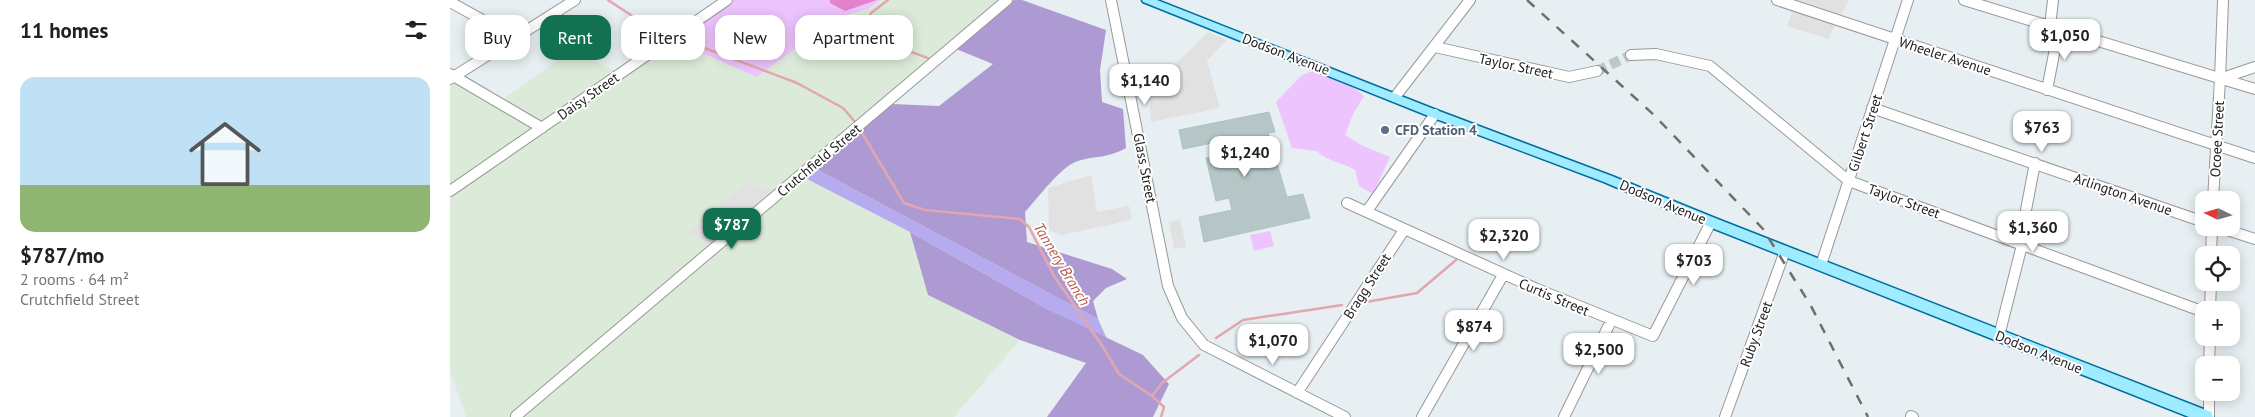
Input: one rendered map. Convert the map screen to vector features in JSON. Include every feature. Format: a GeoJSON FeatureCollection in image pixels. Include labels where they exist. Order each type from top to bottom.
{"type":"FeatureCollection","features":[{"type":"Feature","properties":{"kind":"main road","name":"Dodson Avenue"},"geometry":{"type":"LineString","coordinates":[[1147,0],[1435,114],[1608,179],[1711,222],[2203,416]]}},
{"type":"Feature","properties":{"kind":"street"},"geometry":{"type":"LineString","coordinates":[[530,28],[575,0]]}},
{"type":"Feature","properties":{"kind":"street","name":"Daisy Street"},"geometry":{"type":"LineString","coordinates":[[450,191],[727,0]]}},
{"type":"Feature","properties":{"kind":"street","name":"Crutchfield Street"},"geometry":{"type":"LineString","coordinates":[[516,416],[1006,0]]}},
{"type":"Feature","properties":{"kind":"street","name":"Glass Street"},"geometry":{"type":"LineString","coordinates":[[1111,0],[1168,286],[1177,312],[1190,332],[1204,345],[1227,359],[1345,417]]}},
{"type":"Feature","properties":{"kind":"street"},"geometry":{"type":"LineString","coordinates":[[1395,97],[1470,0]]}},
{"type":"Feature","properties":{"kind":"street","name":"Wheeler Avenue"},"geometry":{"type":"LineString","coordinates":[[1777,0],[2255,158]]}},
{"type":"Feature","properties":{"kind":"street","name":"Gilbert Street"},"geometry":{"type":"LineString","coordinates":[[1821,265],[1908,0]]}},
{"type":"Feature","properties":{"kind":"street"},"geometry":{"type":"LineString","coordinates":[[1964,0],[2255,89]]}},
{"type":"Feature","properties":{"kind":"street"},"geometry":{"type":"LineString","coordinates":[[2047,90],[2054,27],[2053,0]]}},
{"type":"Feature","properties":{"kind":"street","name":"Ocoee Street"},"geometry":{"type":"LineString","coordinates":[[2214,191],[2223,0]]}},
{"type":"Feature","properties":{"kind":"street"},"geometry":{"type":"LineString","coordinates":[[450,2],[473,15]]}},
{"type":"Feature","properties":{"kind":"street","name":"Taylor Street"},"geometry":{"type":"LineString","coordinates":[[1435,47],[1568,77],[1597,71]]}},
{"type":"Feature","properties":{"kind":"street","name":"Taylor Street"},"geometry":{"type":"LineString","coordinates":[[1630,55],[1656,54],[1710,66],[1849,181],[2195,309]]}},
{"type":"Feature","properties":{"kind":"street"},"geometry":{"type":"LineString","coordinates":[[479,60],[451,77],[542,128]]}},
{"type":"Feature","properties":{"kind":"street"},"geometry":{"type":"LineString","coordinates":[[2220,79],[2255,67]]}},
{"type":"Feature","properties":{"kind":"street","name":"Arlington Avenue"},"geometry":{"type":"LineString","coordinates":[[1872,108],[2195,219]]}},
{"type":"Feature","properties":{"kind":"street"},"geometry":{"type":"LineString","coordinates":[[1367,211],[1435,114]]}},
{"type":"Feature","properties":{"kind":"street"},"geometry":{"type":"LineString","coordinates":[[2000,336],[2022,245],[2021,236],[2035,163]]}},
{"type":"Feature","properties":{"kind":"street","name":"Curtis Street"},"geometry":{"type":"LineString","coordinates":[[1347,203],[1503,275],[1611,321],[1654,336],[1711,222]]}},
{"type":"Feature","properties":{"kind":"street","name":"Bragg Street"},"geometry":{"type":"LineString","coordinates":[[1297,393],[1404,230]]}},
{"type":"Feature","properties":{"kind":"street"},"geometry":{"type":"LineString","coordinates":[[2240,234],[2255,239]]}},
{"type":"Feature","properties":{"kind":"street","name":"Ruby Street"},"geometry":{"type":"LineString","coordinates":[[1725,417],[1786,251]]}},
{"type":"Feature","properties":{"kind":"street"},"geometry":{"type":"LineString","coordinates":[[1422,417],[1503,275]]}},
{"type":"Feature","properties":{"kind":"street"},"geometry":{"type":"LineString","coordinates":[[1564,417],[1611,321]]}},
{"type":"Feature","properties":{"kind":"street"},"geometry":{"type":"LineString","coordinates":[[2203,416],[2207,401]]}},
{"type":"Feature","properties":{"kind":"shaded area"},"geometry":{"type":"Polygon","coordinates":[[[732,0],[880,0],[868,9],[846,15],[795,15],[795,49],[785,56],[785,15],[715,15],[715,59],[705,54],[705,19],[732,0]]]}},
{"type":"Feature","properties":{"kind":"shaded area"},"geometry":{"type":"Polygon","coordinates":[[[830,0],[877,0],[845,11],[830,3],[830,0]]]}},
{"type":"Feature","properties":{"kind":"shaded area"},"geometry":{"type":"Polygon","coordinates":[[[880,0],[1014,0],[805,178],[910,232],[928,295],[1020,340],[954,417],[466,417],[450,371],[450,84],[463,75],[503,99],[559,60],[593,60],[625,76],[647,60],[705,60],[705,54],[757,77],[780,60],[785,60],[785,56],[795,49],[795,60],[913,60],[913,15],[846,15],[868,9],[880,0]]]}},
{"type":"Feature","properties":{"kind":"shaded area"},"geometry":{"type":"Polygon","coordinates":[[[1014,0],[1022,0],[1106,30],[1100,70],[1102,102],[1123,109],[1126,148],[1113,154],[1085,159],[1071,164],[1057,176],[1025,212],[1027,242],[1112,269],[1127,279],[1106,288],[1093,301],[1098,319],[816,169],[892,104],[939,106],[993,64],[956,49],[1014,0]]]}},
{"type":"Feature","properties":{"kind":"shaded area"},"geometry":{"type":"Polygon","coordinates":[[[1789,0],[1849,0],[1828,39],[1787,26],[1796,2],[1789,0]]]}},
{"type":"Feature","properties":{"kind":"shaded area"},"geometry":{"type":"Polygon","coordinates":[[[1208,32],[1227,40],[1207,61],[1220,108],[1151,122],[1149,90],[1208,32]]]}},
{"type":"Feature","properties":{"kind":"shaded area"},"geometry":{"type":"Polygon","coordinates":[[[718,60],[780,60],[757,77],[718,60]]]}},
{"type":"Feature","properties":{"kind":"shaded area"},"geometry":{"type":"Polygon","coordinates":[[[1313,71],[1354,88],[1364,96],[1353,114],[1345,135],[1361,145],[1390,157],[1373,194],[1359,186],[1355,170],[1325,157],[1317,151],[1292,148],[1276,102],[1302,75],[1313,71]]]}},
{"type":"Feature","properties":{"kind":"shaded area"},"geometry":{"type":"Polygon","coordinates":[[[816,169],[1098,319],[1107,339],[1047,309],[910,232],[805,178],[816,169]]]}},
{"type":"Feature","properties":{"kind":"shaded area"},"geometry":{"type":"Polygon","coordinates":[[[1091,175],[1097,212],[1129,206],[1132,220],[1061,235],[1049,230],[1048,188],[1091,175]]]}},
{"type":"Feature","properties":{"kind":"shaded area"},"geometry":{"type":"Polygon","coordinates":[[[747,182],[769,193],[710,244],[688,232],[747,182]]]}},
{"type":"Feature","properties":{"kind":"shaded area"},"geometry":{"type":"Polygon","coordinates":[[[1180,219],[1186,247],[1174,249],[1169,222],[1180,219]]]}},
{"type":"Feature","properties":{"kind":"shaded area"},"geometry":{"type":"Polygon","coordinates":[[[1270,231],[1274,246],[1254,251],[1250,235],[1270,231]]]}},
{"type":"Feature","properties":{"kind":"shaded area"},"geometry":{"type":"Polygon","coordinates":[[[910,232],[1047,309],[1143,355],[1169,384],[1153,417],[1047,417],[1086,363],[1020,340],[928,295],[910,232]]]}},
{"type":"Feature","properties":{"kind":"building"},"geometry":{"type":"Polygon","coordinates":[[[1269,112],[1275,132],[1268,133],[1287,197],[1303,194],[1310,218],[1204,242],[1199,217],[1232,210],[1229,198],[1216,201],[1206,158],[1220,155],[1217,142],[1183,149],[1179,130],[1269,112]]]}},
{"type":"Feature","properties":{"kind":"waterway","name":"Tannery Branch"},"geometry":{"type":"LineString","coordinates":[[608,0],[631,15]]}},
{"type":"Feature","properties":{"kind":"waterway"},"geometry":{"type":"LineString","coordinates":[[888,0],[871,13],[866,22],[879,37],[887,42],[932,60]]}},
{"type":"Feature","properties":{"kind":"waterway","name":"Tannery Branch"},"geometry":{"type":"LineString","coordinates":[[705,48],[797,83],[843,108],[856,123]]}},
{"type":"Feature","properties":{"kind":"waterway","name":"Tannery Branch"},"geometry":{"type":"LineString","coordinates":[[859,128],[904,203],[925,210],[1020,219],[1029,227],[1054,276],[1103,347],[1119,374],[1152,396]]}},
{"type":"Feature","properties":{"kind":"waterway"},"geometry":{"type":"LineString","coordinates":[[1366,302],[1417,293],[1456,260]]}},
{"type":"Feature","properties":{"kind":"waterway"},"geometry":{"type":"LineString","coordinates":[[1216,338],[1243,320],[1342,305]]}},
{"type":"Feature","properties":{"kind":"waterway"},"geometry":{"type":"LineString","coordinates":[[1152,396],[1162,383],[1199,355]]}},
{"type":"Feature","properties":{"kind":"waterway","name":"Tannery Branch"},"geometry":{"type":"LineString","coordinates":[[1152,396],[1164,407],[1161,417]]}},
{"type":"Feature","properties":{"kind":"tunnel"},"geometry":{"type":"LineString","coordinates":[[1597,71],[1631,55]]}},
{"type":"Feature","properties":{"kind":"railway"},"geometry":{"type":"LineString","coordinates":[[1527,0],[1654,115],[1763,229],[1811,306],[1868,417]]}},
{"type":"Feature","properties":{"kind":"place","name":"CFD Station 4"},"geometry":{"type":"Point","coordinates":[1385,130]}}]}
